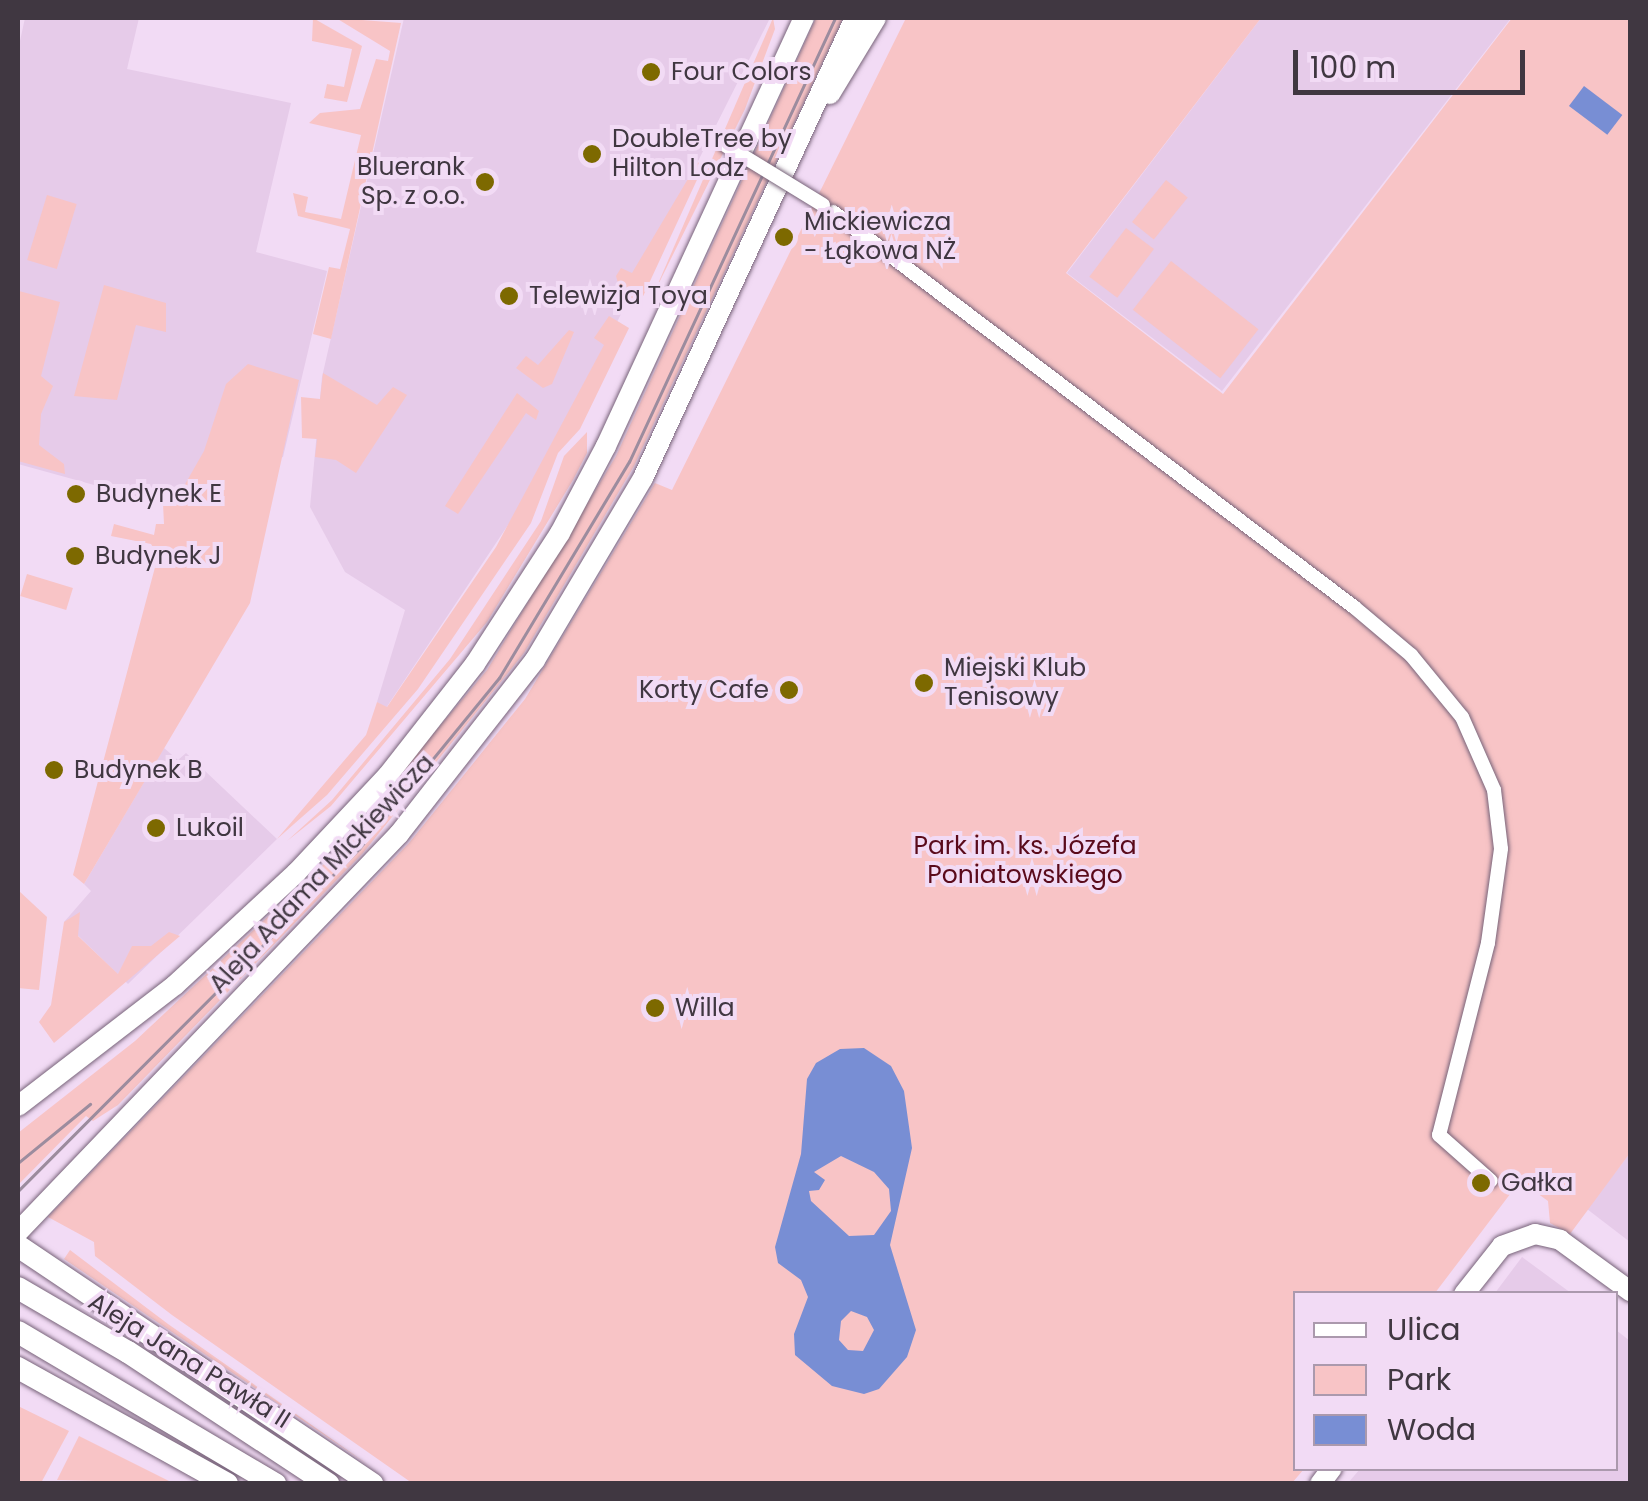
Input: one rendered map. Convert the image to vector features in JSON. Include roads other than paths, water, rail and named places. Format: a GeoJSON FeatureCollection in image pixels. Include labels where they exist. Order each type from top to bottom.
{"type":"FeatureCollection","features":[{"type":"Feature","properties":{"kind":"main road","name":"Aleja Adama Mickiewicza"},"geometry":{"type":"LineString","coordinates":[[758,115],[788,18]]}},
{"type":"Feature","properties":{"kind":"main road","name":"Aleja Adama Mickiewicza"},"geometry":{"type":"LineString","coordinates":[[18,1106],[150,1006],[241,925],[362,804],[447,702],[586,485],[804,18]]}},
{"type":"Feature","properties":{"kind":"main road","name":"Aleja Adama Mickiewicza"},"geometry":{"type":"LineString","coordinates":[[18,1232],[386,848],[514,690],[643,478],[854,18]]}},
{"type":"Feature","properties":{"kind":"main road","name":"Aleja Adama Mickiewicza"},"geometry":{"type":"LineString","coordinates":[[802,137],[876,18]]}},
{"type":"Feature","properties":{"kind":"main road"},"geometry":{"type":"LineString","coordinates":[[1466,1291],[1494,1253],[1527,1234],[1560,1240],[1630,1292]]}},
{"type":"Feature","properties":{"kind":"main road"},"geometry":{"type":"LineString","coordinates":[[18,1246],[372,1484]]}},
{"type":"Feature","properties":{"kind":"main road","name":"Aleja Jana Pawła II"},"geometry":{"type":"LineString","coordinates":[[18,1288],[214,1407],[328,1484]]}},
{"type":"Feature","properties":{"kind":"main road"},"geometry":{"type":"LineString","coordinates":[[18,1332],[274,1484]]}},
{"type":"Feature","properties":{"kind":"main road"},"geometry":{"type":"LineString","coordinates":[[18,1368],[227,1484]]}},
{"type":"Feature","properties":{"kind":"street"},"geometry":{"type":"LineString","coordinates":[[725,145],[828,208],[1354,607],[1411,656],[1462,717],[1494,790],[1501,849],[1488,943],[1439,1136],[1491,1181]]}},
{"type":"Feature","properties":{"kind":"water"},"geometry":{"type":"Polygon","coordinates":[[[1584,86],[1622,115],[1607,135],[1569,106],[1584,86]]]}},
{"type":"Feature","properties":{"kind":"water"},"geometry":{"type":"Polygon","coordinates":[[[864,1048],[891,1066],[904,1091],[912,1148],[890,1245],[916,1330],[907,1357],[879,1389],[864,1394],[832,1386],[795,1355],[794,1334],[808,1297],[801,1280],[778,1263],[775,1247],[801,1154],[807,1079],[816,1063],[840,1049],[864,1048]],[[841,1156],[814,1172],[825,1180],[819,1190],[809,1191],[811,1201],[849,1236],[874,1235],[891,1211],[889,1189],[874,1172],[841,1156]],[[851,1311],[841,1321],[839,1340],[848,1350],[863,1351],[874,1330],[867,1317],[851,1311]]]}},
{"type":"Feature","properties":{"kind":"tram line"},"geometry":{"type":"LineString","coordinates":[[18,1191],[359,849],[499,678],[629,462],[835,18]]}},
{"type":"Feature","properties":{"kind":"tram line"},"geometry":{"type":"LineString","coordinates":[[18,1163],[90,1104]]}},
{"type":"Feature","properties":{"kind":"place","name":"Four Colors"},"geometry":{"type":"Point","coordinates":[651,72]}},
{"type":"Feature","properties":{"kind":"place","name":"DoubleTree by Hilton Lodz"},"geometry":{"type":"Point","coordinates":[592,154]}},
{"type":"Feature","properties":{"kind":"place","name":"Bluerank Sp. z o.o."},"geometry":{"type":"Point","coordinates":[485,182]}},
{"type":"Feature","properties":{"kind":"place","name":"Mickiewicza - Łąkowa NŻ"},"geometry":{"type":"Point","coordinates":[784,237]}},
{"type":"Feature","properties":{"kind":"place","name":"Telewizja Toya"},"geometry":{"type":"Point","coordinates":[509,296]}},
{"type":"Feature","properties":{"kind":"place","name":"Budynek E"},"geometry":{"type":"Point","coordinates":[76,494]}},
{"type":"Feature","properties":{"kind":"place","name":"Budynek J"},"geometry":{"type":"Point","coordinates":[75,556]}},
{"type":"Feature","properties":{"kind":"place","name":"Miejski Klub Tenisowy"},"geometry":{"type":"Point","coordinates":[924,683]}},
{"type":"Feature","properties":{"kind":"place","name":"Korty Cafe"},"geometry":{"type":"Point","coordinates":[789,690]}},
{"type":"Feature","properties":{"kind":"place","name":"Budynek B"},"geometry":{"type":"Point","coordinates":[54,770]}},
{"type":"Feature","properties":{"kind":"place","name":"Lukoil"},"geometry":{"type":"Point","coordinates":[156,828]}},
{"type":"Feature","properties":{"kind":"place","name":"Willa"},"geometry":{"type":"Point","coordinates":[655,1008]}},
{"type":"Feature","properties":{"kind":"place","name":"Gałka"},"geometry":{"type":"Point","coordinates":[1481,1183]}},
{"type":"Feature","properties":{"kind":"park label","name":"Park im. ks. Józefa Poniatowskiego"},"geometry":{"type":"Point","coordinates":[1025,862]}}]}
